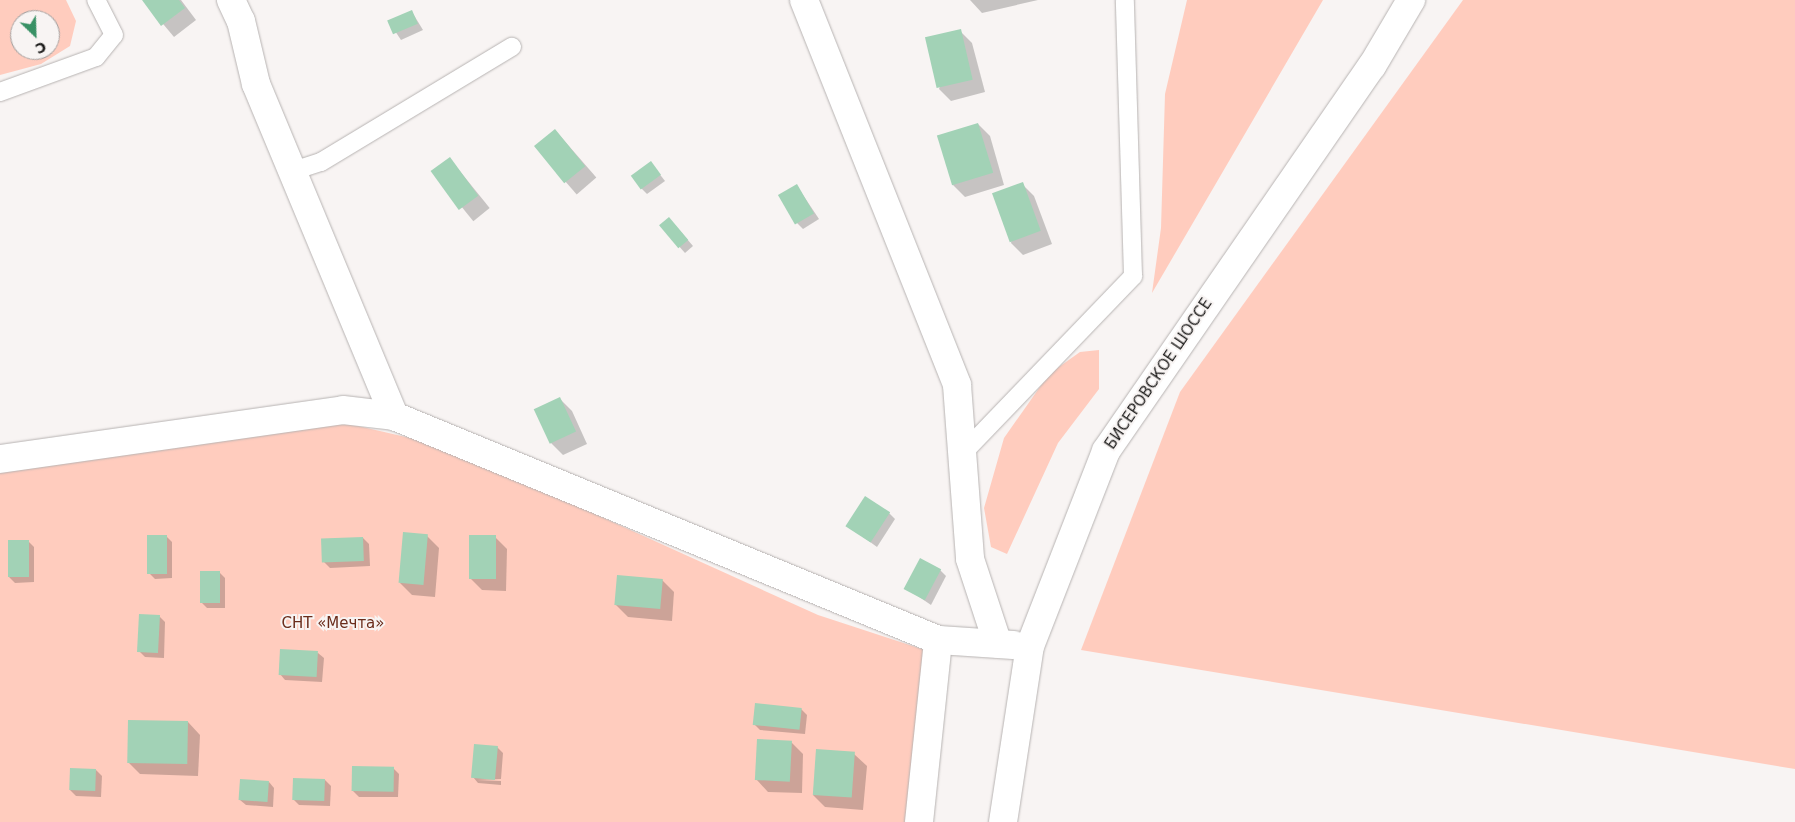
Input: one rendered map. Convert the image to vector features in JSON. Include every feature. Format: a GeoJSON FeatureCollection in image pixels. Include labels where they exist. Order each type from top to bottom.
{"type":"FeatureCollection","features":[{"type":"Feature","properties":{"kind":"street"},"geometry":{"type":"LineString","coordinates":[[231,0],[241,21],[256,84],[394,416]]}},
{"type":"Feature","properties":{"kind":"street"},"geometry":{"type":"LineString","coordinates":[[804,0],[957,385],[970,558],[998,644]]}},
{"type":"Feature","properties":{"kind":"street","name":"БИСЕРОВСКОЕ ШОССЕ"},"geometry":{"type":"LineString","coordinates":[[1003,822],[1030,646],[1106,451],[1372,66],[1411,0]]}},
{"type":"Feature","properties":{"kind":"street"},"geometry":{"type":"LineString","coordinates":[[0,459],[343,410],[394,416],[938,640],[1030,646]]}},
{"type":"Feature","properties":{"kind":"street"},"geometry":{"type":"LineString","coordinates":[[919,822],[938,640]]}},
{"type":"Feature","properties":{"kind":"lane"},"geometry":{"type":"LineString","coordinates":[[0,92],[96,57],[114,35],[96,0]]}},
{"type":"Feature","properties":{"kind":"lane"},"geometry":{"type":"LineString","coordinates":[[962,454],[1133,276],[1125,0]]}},
{"type":"Feature","properties":{"kind":"lane"},"geometry":{"type":"LineString","coordinates":[[293,171],[321,162],[512,47]]}},
{"type":"Feature","properties":{"kind":"green space"},"geometry":{"type":"Polygon","coordinates":[[[0,0],[66,0],[76,21],[70,46],[60,52],[60,10],[10,10],[10,60],[47,60],[41,64],[0,75],[0,0]]]}},
{"type":"Feature","properties":{"kind":"green space"},"geometry":{"type":"Polygon","coordinates":[[[1187,0],[1323,0],[1152,293],[1161,228],[1165,94],[1187,0]]]}},
{"type":"Feature","properties":{"kind":"green space"},"geometry":{"type":"Polygon","coordinates":[[[1463,0],[1795,0],[1795,769],[1081,650],[1180,392],[1463,0]]]}},
{"type":"Feature","properties":{"kind":"green space"},"geometry":{"type":"Polygon","coordinates":[[[1099,350],[1099,389],[1058,443],[1007,554],[991,547],[984,508],[1004,438],[1049,374],[1080,352],[1099,350]]]}},
{"type":"Feature","properties":{"kind":"green space","name":"СНТ «Мечта»"},"geometry":{"type":"Polygon","coordinates":[[[345,423],[445,446],[818,615],[931,652],[906,822],[0,822],[0,468],[345,423]]]}},
{"type":"Feature","properties":{"kind":"building"},"geometry":{"type":"Polygon","coordinates":[[[142,0],[179,0],[185,8],[161,26],[142,0]]]}},
{"type":"Feature","properties":{"kind":"building"},"geometry":{"type":"Polygon","coordinates":[[[412,10],[418,24],[393,34],[387,21],[412,10]]]}},
{"type":"Feature","properties":{"kind":"building"},"geometry":{"type":"Polygon","coordinates":[[[961,29],[973,80],[937,88],[925,37],[961,29]]]}},
{"type":"Feature","properties":{"kind":"building"},"geometry":{"type":"Polygon","coordinates":[[[978,123],[993,173],[952,185],[937,136],[978,123]]]}},
{"type":"Feature","properties":{"kind":"building"},"geometry":{"type":"Polygon","coordinates":[[[555,129],[585,166],[564,183],[534,146],[555,129]]]}},
{"type":"Feature","properties":{"kind":"building"},"geometry":{"type":"Polygon","coordinates":[[[450,157],[478,196],[459,210],[431,171],[450,157]]]}},
{"type":"Feature","properties":{"kind":"building"},"geometry":{"type":"Polygon","coordinates":[[[651,161],[661,175],[641,189],[631,176],[651,161]]]}},
{"type":"Feature","properties":{"kind":"building"},"geometry":{"type":"Polygon","coordinates":[[[1023,182],[1041,231],[1010,242],[992,193],[1023,182]]]}},
{"type":"Feature","properties":{"kind":"building"},"geometry":{"type":"Polygon","coordinates":[[[797,184],[814,213],[795,224],[778,195],[797,184]]]}},
{"type":"Feature","properties":{"kind":"building"},"geometry":{"type":"Polygon","coordinates":[[[669,217],[688,240],[678,248],[659,225],[669,217]]]}},
{"type":"Feature","properties":{"kind":"building"},"geometry":{"type":"Polygon","coordinates":[[[560,397],[576,431],[550,444],[534,409],[560,397]]]}},
{"type":"Feature","properties":{"kind":"building"},"geometry":{"type":"Polygon","coordinates":[[[865,496],[890,512],[871,543],[845,526],[865,496]]]}},
{"type":"Feature","properties":{"kind":"building"},"geometry":{"type":"Polygon","coordinates":[[[403,532],[428,534],[423,585],[399,583],[403,532]]]}},
{"type":"Feature","properties":{"kind":"building"},"geometry":{"type":"Polygon","coordinates":[[[147,535],[167,535],[167,574],[147,574],[147,535]]]}},
{"type":"Feature","properties":{"kind":"building"},"geometry":{"type":"Polygon","coordinates":[[[469,535],[496,535],[496,579],[469,579],[469,535]]]}},
{"type":"Feature","properties":{"kind":"building"},"geometry":{"type":"Polygon","coordinates":[[[363,537],[364,561],[322,562],[321,538],[363,537]]]}},
{"type":"Feature","properties":{"kind":"building"},"geometry":{"type":"Polygon","coordinates":[[[8,540],[29,540],[29,577],[8,577],[8,540]]]}},
{"type":"Feature","properties":{"kind":"building"},"geometry":{"type":"Polygon","coordinates":[[[920,558],[941,569],[925,600],[904,589],[920,558]]]}},
{"type":"Feature","properties":{"kind":"building"},"geometry":{"type":"Polygon","coordinates":[[[200,571],[220,571],[220,603],[200,603],[200,571]]]}},
{"type":"Feature","properties":{"kind":"building"},"geometry":{"type":"Polygon","coordinates":[[[617,575],[663,579],[660,609],[614,605],[617,575]]]}},
{"type":"Feature","properties":{"kind":"building"},"geometry":{"type":"Polygon","coordinates":[[[139,614],[160,615],[158,653],[137,652],[139,614]]]}},
{"type":"Feature","properties":{"kind":"building"},"geometry":{"type":"Polygon","coordinates":[[[280,649],[318,651],[317,677],[279,675],[280,649]]]}},
{"type":"Feature","properties":{"kind":"building"},"geometry":{"type":"Polygon","coordinates":[[[755,703],[802,708],[799,730],[753,725],[755,703]]]}},
{"type":"Feature","properties":{"kind":"building"},"geometry":{"type":"Polygon","coordinates":[[[128,720],[188,721],[187,764],[127,763],[128,720]]]}},
{"type":"Feature","properties":{"kind":"building"},"geometry":{"type":"Polygon","coordinates":[[[757,739],[792,741],[790,782],[755,780],[757,739]]]}},
{"type":"Feature","properties":{"kind":"building"},"geometry":{"type":"Polygon","coordinates":[[[474,744],[498,746],[495,780],[471,778],[474,744]]]}},
{"type":"Feature","properties":{"kind":"building"},"geometry":{"type":"Polygon","coordinates":[[[816,749],[855,752],[852,798],[813,795],[816,749]]]}},
{"type":"Feature","properties":{"kind":"building"},"geometry":{"type":"Polygon","coordinates":[[[352,766],[394,767],[394,792],[352,791],[352,766]]]}},
{"type":"Feature","properties":{"kind":"building"},"geometry":{"type":"Polygon","coordinates":[[[70,768],[96,769],[95,791],[69,790],[70,768]]]}},
{"type":"Feature","properties":{"kind":"building"},"geometry":{"type":"Polygon","coordinates":[[[293,778],[325,779],[324,801],[292,800],[293,778]]]}},
{"type":"Feature","properties":{"kind":"building"},"geometry":{"type":"Polygon","coordinates":[[[240,779],[269,781],[267,802],[239,800],[240,779]]]}}]}
